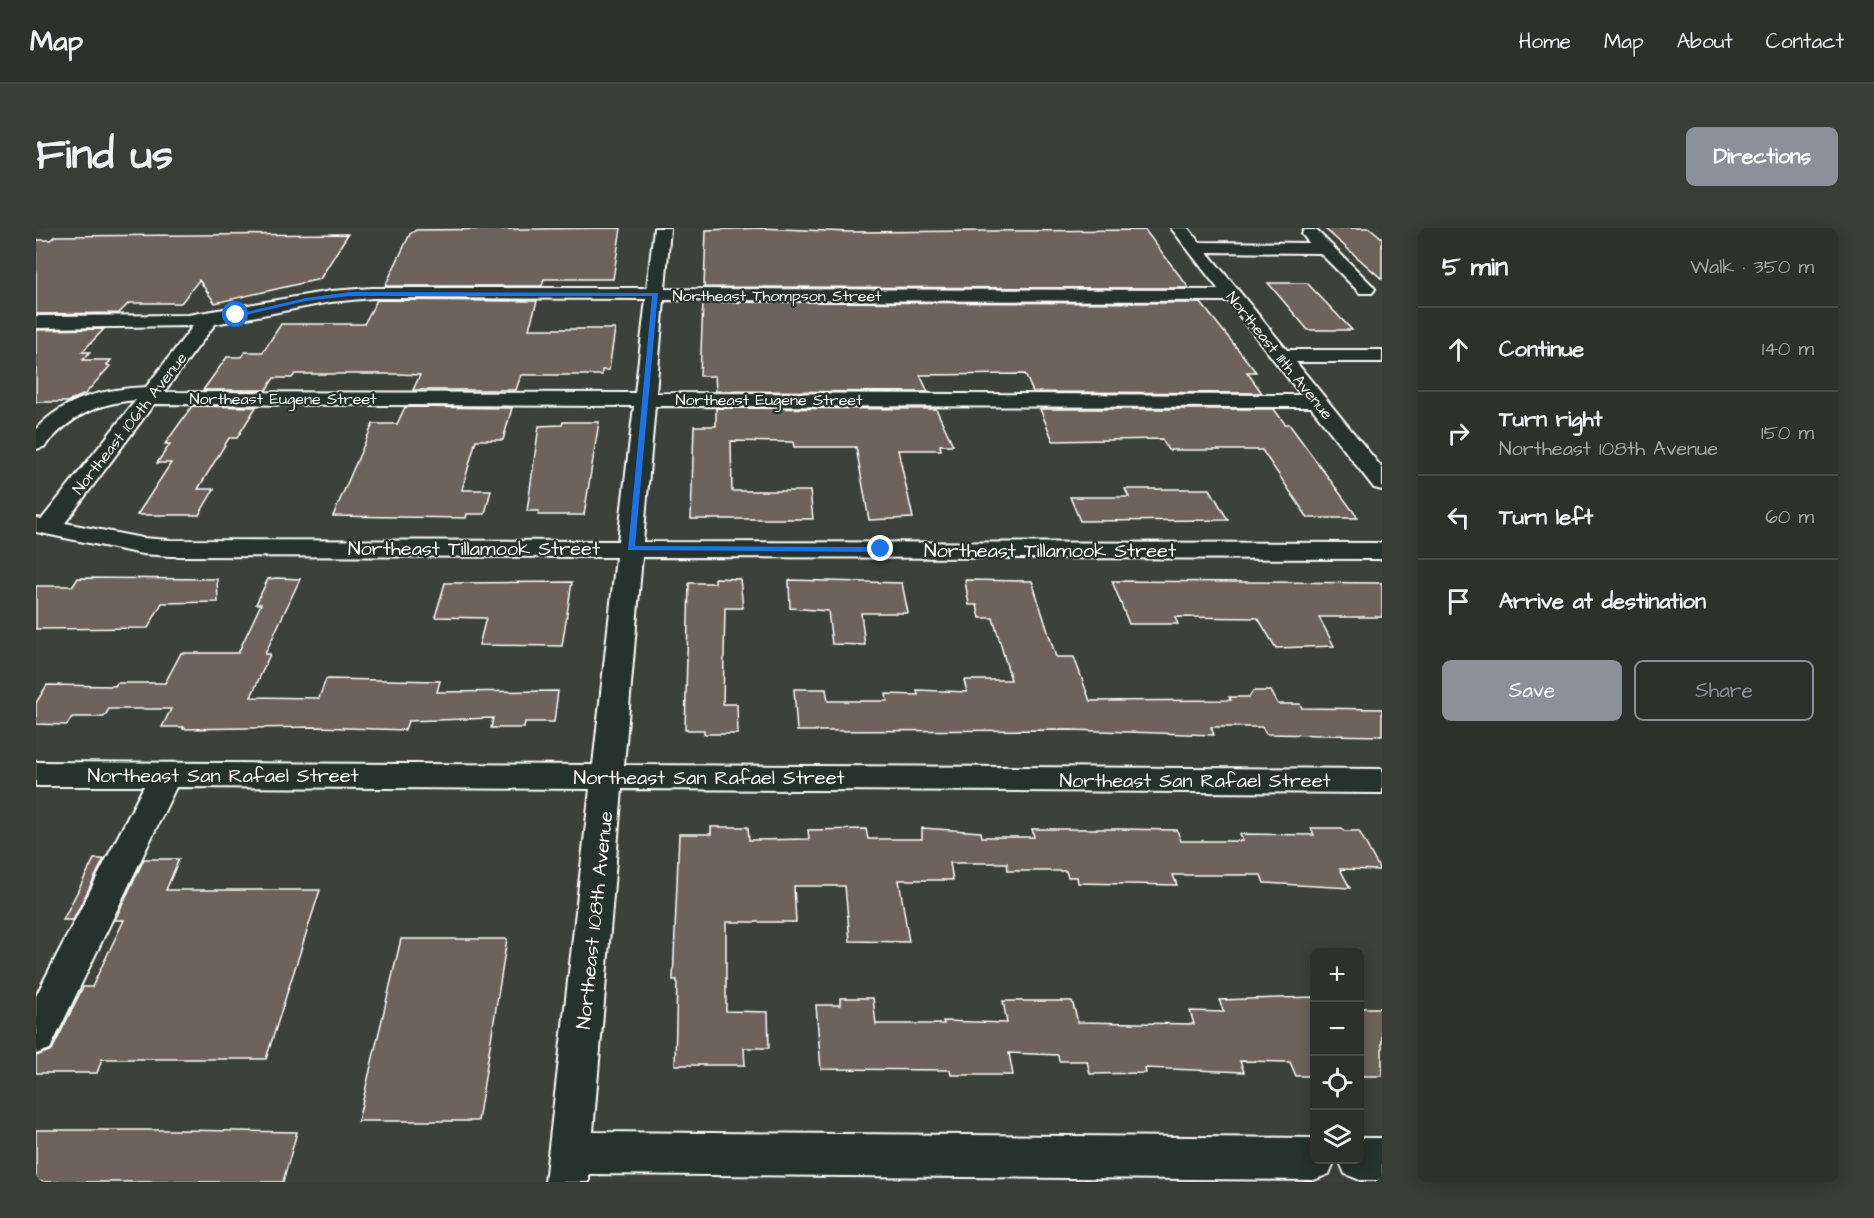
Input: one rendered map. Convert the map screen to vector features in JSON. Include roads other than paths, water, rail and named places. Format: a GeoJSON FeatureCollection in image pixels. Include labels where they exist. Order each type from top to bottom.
{"type":"FeatureCollection","features":[{"type":"Feature","properties":{"kind":"street","name":"Northeast 108th Avenue"},"geometry":{"type":"LineString","coordinates":[[569,1168],[662,228]]}},
{"type":"Feature","properties":{"kind":"street","name":"Northeast 111th Avenue"},"geometry":{"type":"LineString","coordinates":[[1179,228],[1382,483]]}},
{"type":"Feature","properties":{"kind":"street"},"geometry":{"type":"LineString","coordinates":[[1304,228],[1366,289]]}},
{"type":"Feature","properties":{"kind":"street"},"geometry":{"type":"LineString","coordinates":[[1194,247],[1324,248]]}},
{"type":"Feature","properties":{"kind":"street","name":"Northeast Thompson Street"},"geometry":{"type":"LineString","coordinates":[[36,322],[169,322],[209,319],[350,294],[1233,296]]}},
{"type":"Feature","properties":{"kind":"street","name":"Northeast 106th Avenue"},"geometry":{"type":"LineString","coordinates":[[42,526],[209,319]]}},
{"type":"Feature","properties":{"kind":"street"},"geometry":{"type":"LineString","coordinates":[[1281,356],[1382,356]]}},
{"type":"Feature","properties":{"kind":"street","name":"Northeast Eugene Street"},"geometry":{"type":"LineString","coordinates":[[36,442],[52,423],[79,404],[99,397],[1317,401]]}},
{"type":"Feature","properties":{"kind":"street","name":"Northeast Tillamook Street"},"geometry":{"type":"LineString","coordinates":[[42,526],[142,546],[170,548],[1382,551]]}},
{"type":"Feature","properties":{"kind":"street","name":"Northeast San Rafael Street"},"geometry":{"type":"LineString","coordinates":[[36,774],[1382,781]]}},
{"type":"Feature","properties":{"kind":"street"},"geometry":{"type":"LineString","coordinates":[[36,1036],[166,775]]}},
{"type":"Feature","properties":{"kind":"street"},"geometry":{"type":"LineString","coordinates":[[569,1168],[1310,1159]]}},
{"type":"Feature","properties":{"kind":"street"},"geometry":{"type":"LineString","coordinates":[[1364,1159],[1382,1159]]}}]}
